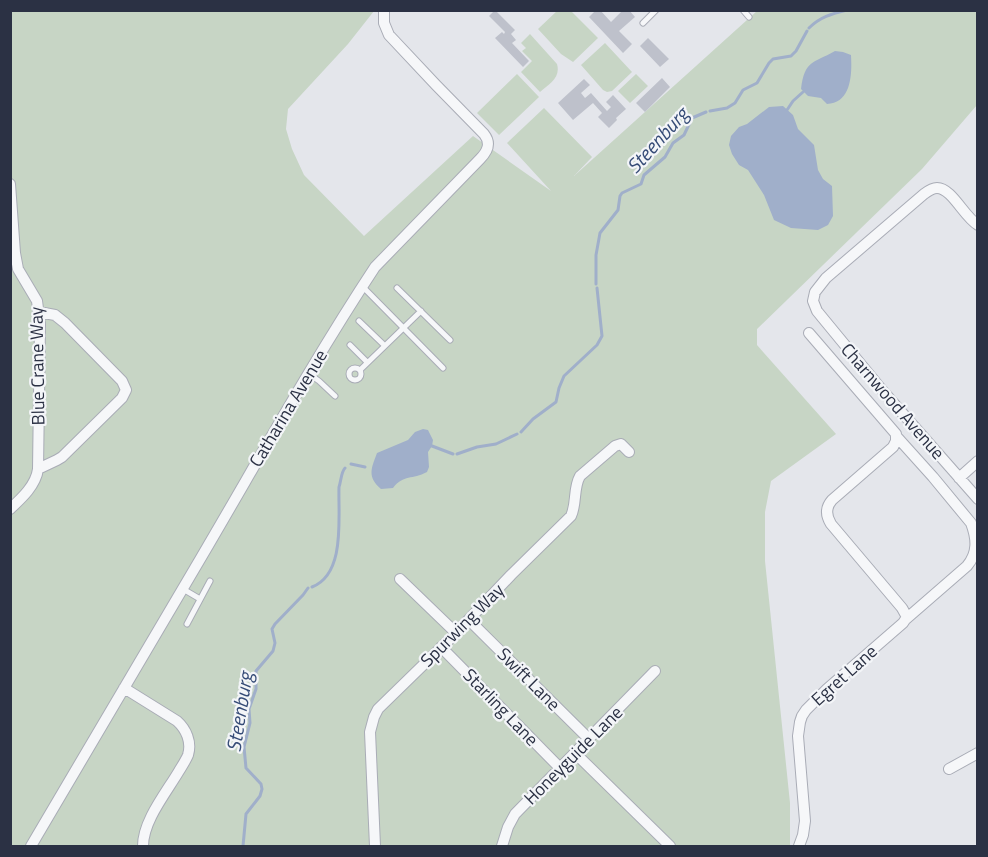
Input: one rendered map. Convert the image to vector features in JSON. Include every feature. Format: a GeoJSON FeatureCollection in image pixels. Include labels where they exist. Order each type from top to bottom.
{"type":"FeatureCollection","features":[{"type":"Feature","properties":{"kind":"street","name":"Catharina Avenue"},"geometry":{"type":"LineString","coordinates":[[31,846],[362,286],[375,267],[485,154],[488,143],[484,134],[389,35],[384,23],[384,10]]}},
{"type":"Feature","properties":{"kind":"street","name":"Blue Crane Way"},"geometry":{"type":"LineString","coordinates":[[10,183],[18,269],[34,296],[40,324],[38,474],[30,489],[10,509]]}},
{"type":"Feature","properties":{"kind":"street","name":"Charnwood Avenue"},"geometry":{"type":"LineString","coordinates":[[978,225],[968,218],[945,190],[936,188],[930,190],[826,278],[815,292],[813,301],[825,322],[978,499]]}},
{"type":"Feature","properties":{"kind":"street"},"geometry":{"type":"LineString","coordinates":[[38,469],[62,457],[122,398],[126,390],[122,381],[65,323],[56,315],[39,312]]}},
{"type":"Feature","properties":{"kind":"street","name":"Egret Lane"},"geometry":{"type":"LineString","coordinates":[[799,846],[805,821],[798,736],[802,716],[827,689],[967,566],[973,558],[976,545],[970,523],[809,333]]}},
{"type":"Feature","properties":{"kind":"street"},"geometry":{"type":"LineString","coordinates":[[897,437],[893,447],[830,502],[826,514],[831,524],[905,611],[906,619]]}},
{"type":"Feature","properties":{"kind":"street","name":"Spurwing Way"},"geometry":{"type":"LineString","coordinates":[[375,846],[370,732],[378,709],[571,516],[580,476],[618,444],[629,452]]}},
{"type":"Feature","properties":{"kind":"street"},"geometry":{"type":"LineString","coordinates":[[959,478],[978,461]]}},
{"type":"Feature","properties":{"kind":"street"},"geometry":{"type":"LineString","coordinates":[[400,579],[456,633]]}},
{"type":"Feature","properties":{"kind":"street","name":"Swift Lane"},"geometry":{"type":"LineString","coordinates":[[469,620],[588,739]]}},
{"type":"Feature","properties":{"kind":"street","name":"Starling Lane"},"geometry":{"type":"LineString","coordinates":[[441,647],[560,768]]}},
{"type":"Feature","properties":{"kind":"street","name":"Honeyguide Lane"},"geometry":{"type":"LineString","coordinates":[[502,846],[515,814],[656,671]]}},
{"type":"Feature","properties":{"kind":"street"},"geometry":{"type":"LineString","coordinates":[[124,688],[177,721],[183,727],[189,741],[188,755],[152,816],[144,836],[143,846]]}},
{"type":"Feature","properties":{"kind":"street"},"geometry":{"type":"LineString","coordinates":[[575,753],[670,846]]}},
{"type":"Feature","properties":{"kind":"street"},"geometry":{"type":"LineString","coordinates":[[949,770],[978,753]]}},
{"type":"Feature","properties":{"kind":"lane"},"geometry":{"type":"LineString","coordinates":[[643,23],[656,10]]}},
{"type":"Feature","properties":{"kind":"lane"},"geometry":{"type":"LineString","coordinates":[[743,10],[750,17]]}},
{"type":"Feature","properties":{"kind":"lane"},"geometry":{"type":"LineString","coordinates":[[362,286],[443,368]]}},
{"type":"Feature","properties":{"kind":"lane"},"geometry":{"type":"LineString","coordinates":[[397,288],[450,340]]}},
{"type":"Feature","properties":{"kind":"lane"},"geometry":{"type":"LineString","coordinates":[[360,370],[421,311]]}},
{"type":"Feature","properties":{"kind":"lane"},"geometry":{"type":"LineString","coordinates":[[359,321],[384,345]]}},
{"type":"Feature","properties":{"kind":"lane"},"geometry":{"type":"LineString","coordinates":[[350,345],[367,362]]}},
{"type":"Feature","properties":{"kind":"lane"},"geometry":{"type":"LineString","coordinates":[[308,374],[316,378],[335,396]]}},
{"type":"Feature","properties":{"kind":"lane"},"geometry":{"type":"LineString","coordinates":[[187,624],[210,581]]}},
{"type":"Feature","properties":{"kind":"lane"},"geometry":{"type":"LineString","coordinates":[[183,589],[200,599]]}},
{"type":"Feature","properties":{"kind":"green space"},"geometry":{"type":"Polygon","coordinates":[[[558,10],[571,11],[598,38],[573,62],[561,54],[538,29],[558,10]]]}},
{"type":"Feature","properties":{"kind":"green space"},"geometry":{"type":"Polygon","coordinates":[[[10,11],[374,11],[348,44],[288,109],[286,129],[304,175],[364,236],[473,136],[551,191],[507,143],[544,108],[592,157],[574,176],[757,11],[977,11],[977,105],[922,169],[757,329],[757,345],[836,434],[771,481],[765,512],[765,561],[790,803],[790,846],[11,846],[10,11]]]}},
{"type":"Feature","properties":{"kind":"green space"},"geometry":{"type":"Polygon","coordinates":[[[530,34],[557,64],[558,69],[556,77],[540,92],[521,72],[532,61],[522,51],[526,48],[521,43],[530,34]]]}},
{"type":"Feature","properties":{"kind":"green space"},"geometry":{"type":"Polygon","coordinates":[[[605,43],[632,72],[612,91],[607,92],[581,65],[605,43]]]}},
{"type":"Feature","properties":{"kind":"green space"},"geometry":{"type":"Polygon","coordinates":[[[517,74],[539,97],[499,135],[477,113],[517,74]]]}},
{"type":"Feature","properties":{"kind":"green space"},"geometry":{"type":"Polygon","coordinates":[[[636,74],[648,86],[630,103],[618,91],[636,74]]]}},
{"type":"Feature","properties":{"kind":"water"},"geometry":{"type":"Polygon","coordinates":[[[835,51],[851,55],[849,86],[841,98],[827,104],[821,98],[808,96],[801,89],[807,68],[815,61],[835,51]]]}},
{"type":"Feature","properties":{"kind":"water"},"geometry":{"type":"Polygon","coordinates":[[[783,106],[793,115],[798,129],[814,145],[818,170],[823,179],[832,186],[833,216],[828,225],[818,230],[791,228],[774,220],[764,195],[748,170],[739,165],[729,145],[731,136],[739,127],[747,124],[769,107],[783,106]]]}},
{"type":"Feature","properties":{"kind":"water"},"geometry":{"type":"Polygon","coordinates":[[[428,430],[433,440],[428,452],[427,472],[405,479],[393,488],[381,489],[372,477],[377,453],[408,440],[415,432],[428,430]]]}},
{"type":"Feature","properties":{"kind":"building"},"geometry":{"type":"Polygon","coordinates":[[[495,10],[515,30],[511,34],[516,40],[512,43],[529,61],[523,67],[495,38],[505,32],[489,16],[495,10]]]}},
{"type":"Feature","properties":{"kind":"building"},"geometry":{"type":"Polygon","coordinates":[[[596,10],[600,10],[611,22],[623,10],[629,10],[635,17],[619,31],[632,44],[623,53],[589,17],[596,10]]]}},
{"type":"Feature","properties":{"kind":"building"},"geometry":{"type":"Polygon","coordinates":[[[648,38],[669,59],[660,67],[640,46],[648,38]]]}},
{"type":"Feature","properties":{"kind":"building"},"geometry":{"type":"Polygon","coordinates":[[[662,78],[670,87],[645,112],[636,103],[662,78]]]}},
{"type":"Feature","properties":{"kind":"building"},"geometry":{"type":"Polygon","coordinates":[[[584,79],[590,85],[581,93],[585,98],[591,93],[607,111],[611,107],[606,102],[613,95],[626,109],[609,128],[598,117],[602,113],[593,103],[573,120],[558,103],[584,79]]]}},
{"type":"Feature","properties":{"kind":"waterway","name":"Steenburg"},"geometry":{"type":"LineString","coordinates":[[809,28],[826,16],[847,10]]}},
{"type":"Feature","properties":{"kind":"waterway","name":"Steenburg"},"geometry":{"type":"LineString","coordinates":[[710,111],[727,108],[735,103],[743,90],[757,83],[773,59],[791,56],[807,31]]}},
{"type":"Feature","properties":{"kind":"waterway"},"geometry":{"type":"LineString","coordinates":[[787,110],[803,92]]}},
{"type":"Feature","properties":{"kind":"waterway","name":"Steenburg"},"geometry":{"type":"LineString","coordinates":[[596,284],[596,255],[600,233],[618,210],[620,196],[641,184],[644,175],[665,157],[673,143],[684,135],[692,118],[706,112]]}},
{"type":"Feature","properties":{"kind":"waterway","name":"Steenburg"},"geometry":{"type":"LineString","coordinates":[[521,432],[533,419],[556,402],[564,376],[597,345],[602,336],[597,288]]}},
{"type":"Feature","properties":{"kind":"waterway","name":"Steenburg"},"geometry":{"type":"LineString","coordinates":[[457,454],[477,447],[496,444],[517,434]]}},
{"type":"Feature","properties":{"kind":"waterway","name":"Steenburg"},"geometry":{"type":"LineString","coordinates":[[432,446],[453,454]]}},
{"type":"Feature","properties":{"kind":"waterway","name":"Steenburg"},"geometry":{"type":"LineString","coordinates":[[351,464],[365,467]]}},
{"type":"Feature","properties":{"kind":"waterway","name":"Steenburg"},"geometry":{"type":"LineString","coordinates":[[312,587],[323,580],[335,558],[339,528],[339,487],[345,468]]}},
{"type":"Feature","properties":{"kind":"waterway","name":"Steenburg"},"geometry":{"type":"LineString","coordinates":[[243,846],[246,814],[260,796],[262,789],[261,784],[246,768],[244,747],[250,723],[249,709],[256,689],[256,671],[273,651],[275,643],[272,629],[275,624],[308,588]]}}]}
